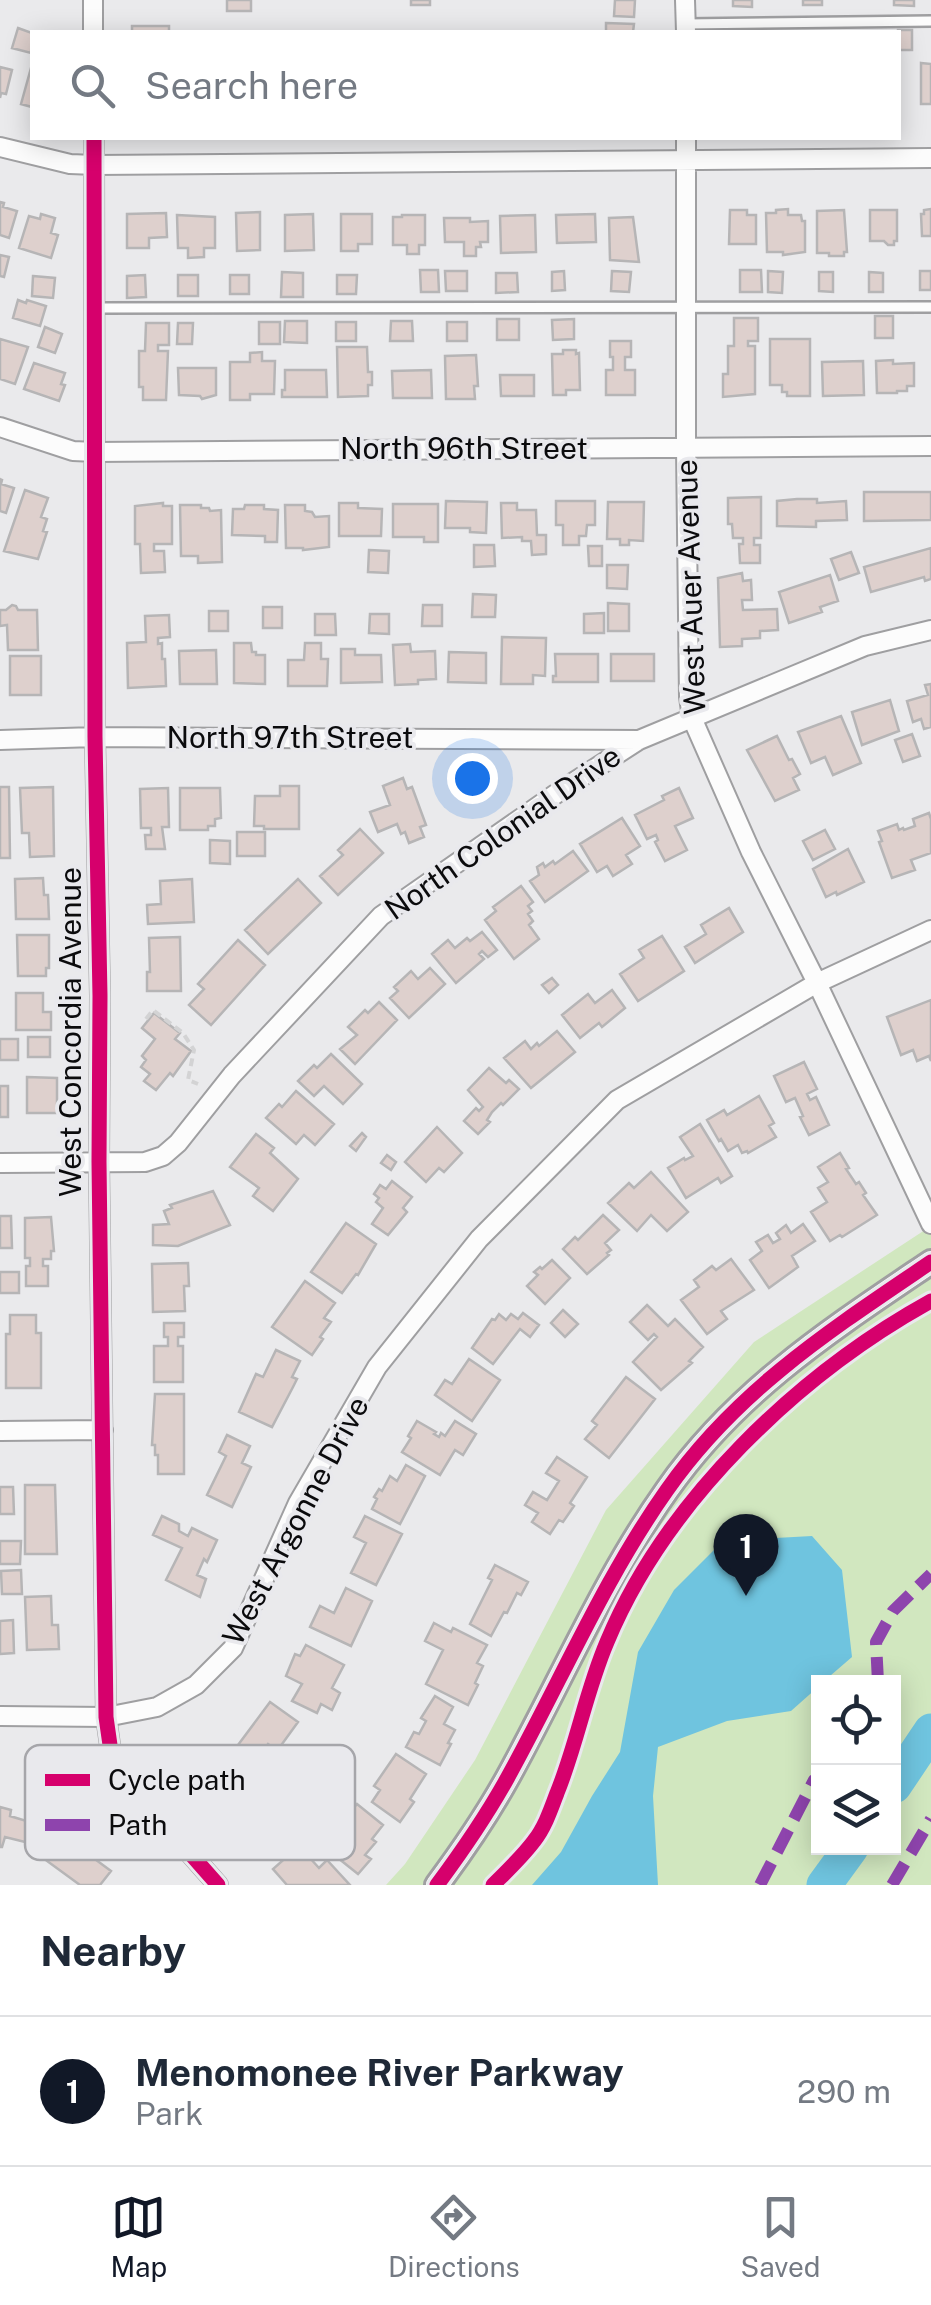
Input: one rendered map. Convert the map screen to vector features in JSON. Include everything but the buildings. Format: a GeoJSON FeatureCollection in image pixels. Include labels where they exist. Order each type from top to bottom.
{"type":"FeatureCollection","features":[{"type":"Feature","properties":{"kind":"street"},"geometry":{"type":"LineString","coordinates":[[92,0],[93,30]]}},
{"type":"Feature","properties":{"kind":"street"},"geometry":{"type":"LineString","coordinates":[[686,0],[686,28]]}},
{"type":"Feature","properties":{"kind":"street","name":"West Concordia Avenue"},"geometry":{"type":"LineString","coordinates":[[94,140],[99,1162],[106,1717],[110,1745]]}},
{"type":"Feature","properties":{"kind":"street","name":"West Auer Avenue"},"geometry":{"type":"LineString","coordinates":[[686,140],[686,448],[692,718],[751,852],[931,1224]]}},
{"type":"Feature","properties":{"kind":"street"},"geometry":{"type":"LineString","coordinates":[[0,147],[70,164],[95,165],[931,158]]}},
{"type":"Feature","properties":{"kind":"street","name":"North 96th Street"},"geometry":{"type":"LineString","coordinates":[[0,428],[73,452],[931,446]]}},
{"type":"Feature","properties":{"kind":"street","name":"North Colonial Drive"},"geometry":{"type":"LineString","coordinates":[[0,1164],[145,1162],[163,1156],[178,1144],[232,1075],[381,916],[544,802],[640,740],[866,646],[931,630]]}},
{"type":"Feature","properties":{"kind":"street","name":"North 97th Street"},"geometry":{"type":"LineString","coordinates":[[0,740],[640,740]]}},
{"type":"Feature","properties":{"kind":"street","name":"West Argonne Drive"},"geometry":{"type":"LineString","coordinates":[[0,1716],[106,1717],[158,1707],[196,1685],[233,1648],[298,1503],[377,1367],[479,1239],[617,1100],[817,982],[931,930]]}},
{"type":"Feature","properties":{"kind":"street"},"geometry":{"type":"LineString","coordinates":[[437,1885],[470,1841],[507,1779],[603,1593],[669,1487],[746,1399],[792,1358],[931,1262]]}},
{"type":"Feature","properties":{"kind":"street"},"geometry":{"type":"LineString","coordinates":[[0,1431],[103,1430]]}},
{"type":"Feature","properties":{"kind":"street","name":"West Concordia Avenue"},"geometry":{"type":"LineString","coordinates":[[196,1860],[218,1885]]}},
{"type":"Feature","properties":{"kind":"lane"},"geometry":{"type":"LineString","coordinates":[[686,28],[931,21]]}},
{"type":"Feature","properties":{"kind":"lane"},"geometry":{"type":"LineString","coordinates":[[94,308],[931,307]]}},
{"type":"Feature","properties":{"kind":"path"},"geometry":{"type":"LineString","coordinates":[[146,1019],[152,1010],[183,1033],[194,1055],[188,1080],[198,1084]]}},
{"type":"Feature","properties":{"kind":"green space"},"geometry":{"type":"Polygon","coordinates":[[[931,1226],[931,1885],[386,1885],[405,1864],[475,1760],[606,1510],[754,1342],[931,1226]]]}},
{"type":"Feature","properties":{"kind":"water"},"geometry":{"type":"Polygon","coordinates":[[[812,1536],[842,1570],[852,1657],[831,1675],[811,1675],[811,1693],[791,1711],[727,1721],[658,1747],[653,1796],[658,1885],[532,1885],[561,1852],[620,1752],[638,1652],[674,1590],[720,1544],[812,1536]]]}},
{"type":"Feature","properties":{"kind":"waterway"},"geometry":{"type":"LineString","coordinates":[[901,1776],[931,1731]]}},
{"type":"Feature","properties":{"kind":"waterway"},"geometry":{"type":"LineString","coordinates":[[824,1885],[846,1855]]}},
{"type":"Feature","properties":{"kind":"marked path"},"geometry":{"type":"LineString","coordinates":[[878,1675],[876,1642],[893,1611],[931,1574]]}},
{"type":"Feature","properties":{"kind":"marked path"},"geometry":{"type":"LineString","coordinates":[[760,1885],[811,1786]]}},
{"type":"Feature","properties":{"kind":"marked path"},"geometry":{"type":"LineString","coordinates":[[892,1885],[931,1819]]}},
{"type":"Feature","properties":{"kind":"cycle path"},"geometry":{"type":"LineString","coordinates":[[94,140],[99,1162],[106,1717],[110,1745]]}},
{"type":"Feature","properties":{"kind":"cycle path"},"geometry":{"type":"LineString","coordinates":[[437,1885],[500,1791],[623,1559],[694,1454],[788,1364],[931,1262]]}},
{"type":"Feature","properties":{"kind":"cycle path"},"geometry":{"type":"LineString","coordinates":[[493,1885],[545,1824],[607,1642],[632,1590],[664,1539],[701,1491],[786,1404],[833,1365],[931,1301]]}},
{"type":"Feature","properties":{"kind":"cycle path"},"geometry":{"type":"LineString","coordinates":[[196,1860],[218,1885]]}},
{"type":"Feature","properties":{"kind":"place","name":"Menomonee River Parkway"},"geometry":{"type":"Point","coordinates":[746,1596]}}]}
